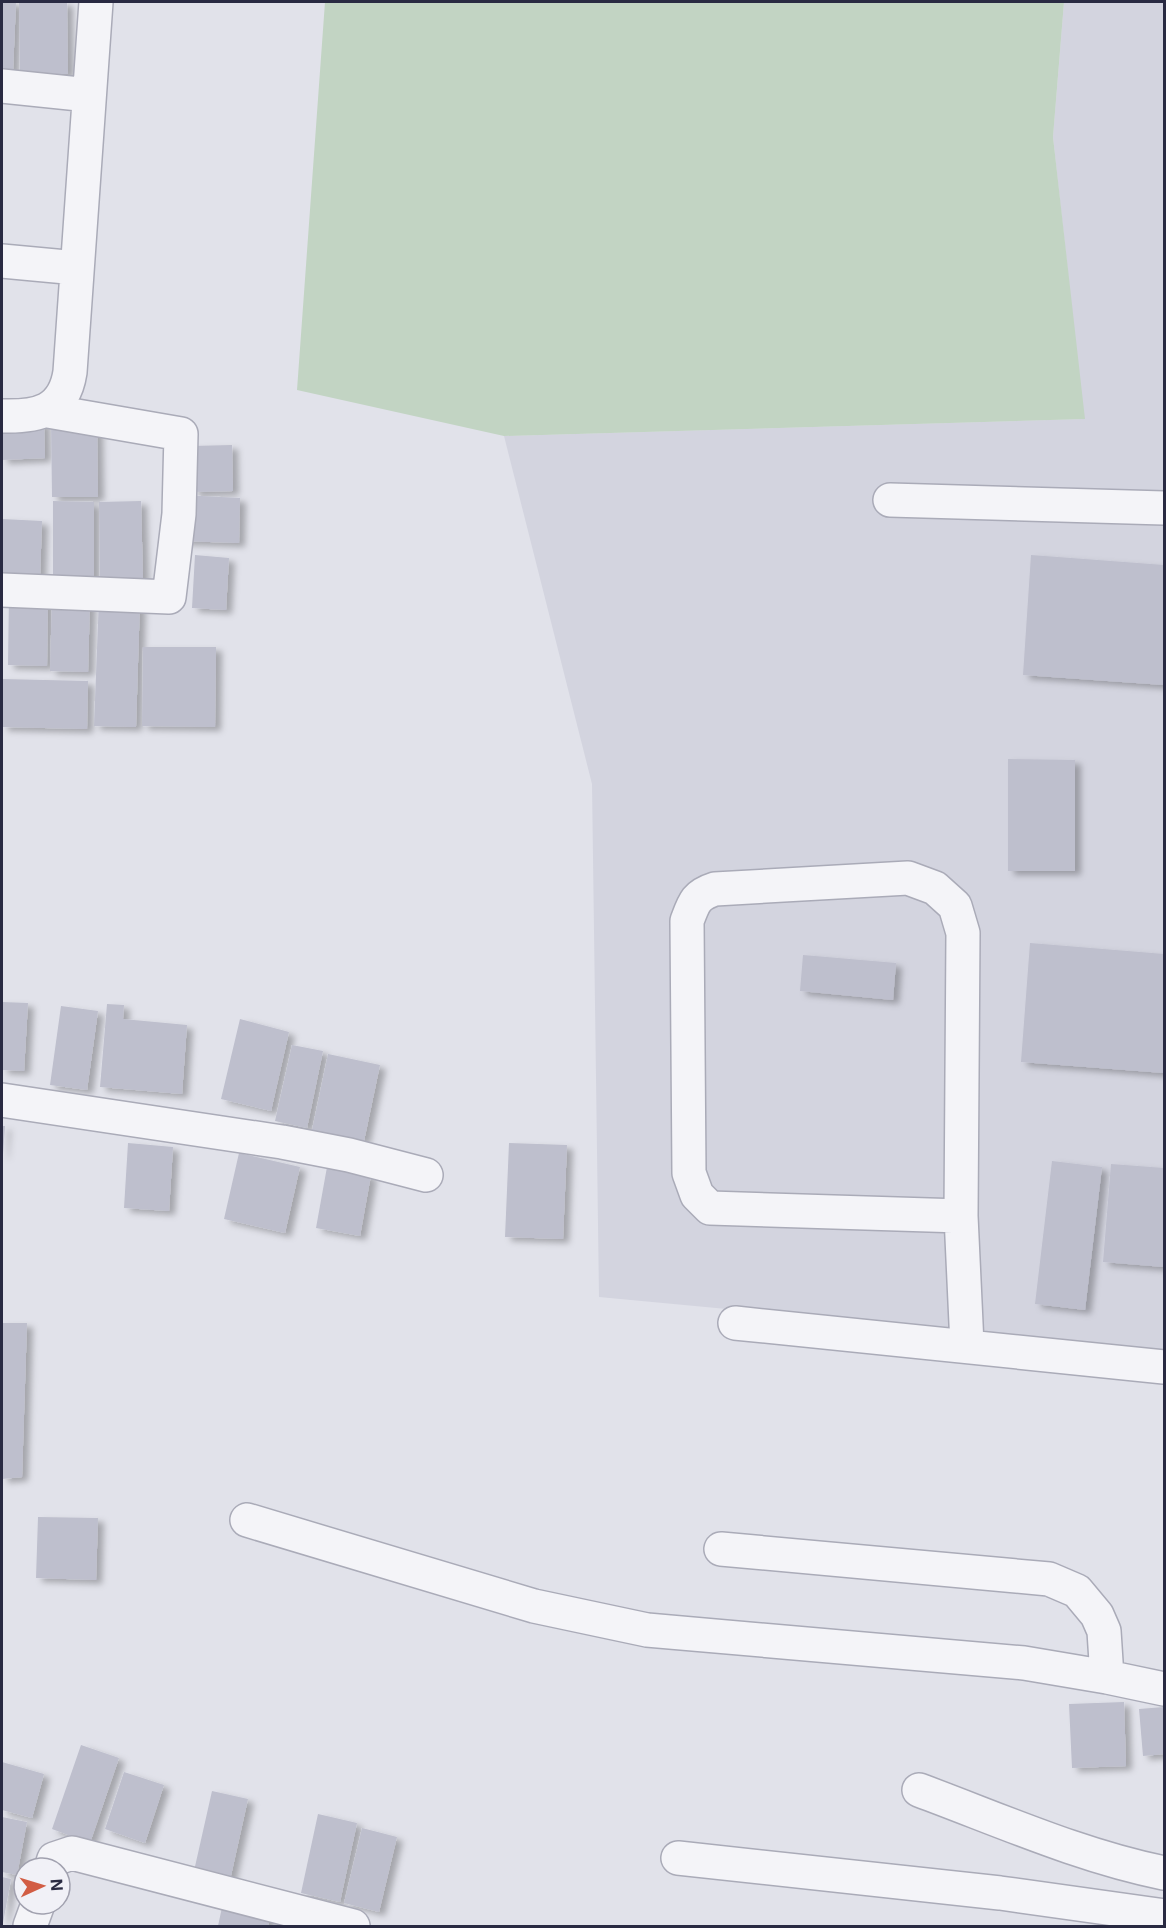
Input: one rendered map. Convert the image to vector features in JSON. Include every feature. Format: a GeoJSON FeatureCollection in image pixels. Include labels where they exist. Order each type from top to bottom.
{"type":"FeatureCollection","features":[{"type":"Feature","properties":{"kind":"street"},"geometry":{"type":"LineString","coordinates":[[48,411],[68,388],[96,2]]}},
{"type":"Feature","properties":{"kind":"street"},"geometry":{"type":"LineString","coordinates":[[2,86],[89,95]]}},
{"type":"Feature","properties":{"kind":"street"},"geometry":{"type":"LineString","coordinates":[[2,261],[77,268]]}},
{"type":"Feature","properties":{"kind":"street"},"geometry":{"type":"LineString","coordinates":[[2,416],[27,417],[48,411],[181,434],[179,514],[169,597],[2,590]]}},
{"type":"Feature","properties":{"kind":"street"},"geometry":{"type":"LineString","coordinates":[[890,500],[1164,508]]}},
{"type":"Feature","properties":{"kind":"street"},"geometry":{"type":"LineString","coordinates":[[961,1216],[710,1208],[697,1195],[689,1173],[687,921],[693,904],[701,893],[716,889],[908,878],[934,888],[955,906],[963,933],[961,1216],[967,1345]]}},
{"type":"Feature","properties":{"kind":"street"},"geometry":{"type":"LineString","coordinates":[[2,1100],[282,1142],[349,1155],[426,1175]]}},
{"type":"Feature","properties":{"kind":"street"},"geometry":{"type":"LineString","coordinates":[[735,1323],[1164,1367]]}},
{"type":"Feature","properties":{"kind":"street"},"geometry":{"type":"LineString","coordinates":[[247,1520],[534,1606],[647,1630],[1024,1663],[1164,1689]]}},
{"type":"Feature","properties":{"kind":"street"},"geometry":{"type":"LineString","coordinates":[[721,1549],[1049,1579],[1077,1591],[1097,1615],[1104,1630],[1107,1677]]}},
{"type":"Feature","properties":{"kind":"street"},"geometry":{"type":"LineString","coordinates":[[919,1790],[1080,1851],[1164,1873]]}},
{"type":"Feature","properties":{"kind":"street"},"geometry":{"type":"LineString","coordinates":[[63,1856],[72,1853],[353,1926]]}},
{"type":"Feature","properties":{"kind":"street"},"geometry":{"type":"LineString","coordinates":[[678,1858],[1000,1893],[1164,1916]]}},
{"type":"Feature","properties":{"kind":"shaded area"},"geometry":{"type":"Polygon","coordinates":[[[1064,2],[1164,2],[1164,1350],[599,1297],[592,784],[504,436],[1084,419],[1053,137],[1064,2]]]}},
{"type":"Feature","properties":{"kind":"green space"},"geometry":{"type":"Polygon","coordinates":[[[325,2],[1064,2],[1053,137],[1085,419],[504,436],[297,390],[325,2]]]}},
{"type":"Feature","properties":{"kind":"building"},"geometry":{"type":"Polygon","coordinates":[[[2,2],[16,2],[13,71],[2,71],[2,2]]]}},
{"type":"Feature","properties":{"kind":"building"},"geometry":{"type":"Polygon","coordinates":[[[19,2],[67,2],[68,74],[20,74],[19,2]]]}},
{"type":"Feature","properties":{"kind":"building"},"geometry":{"type":"Polygon","coordinates":[[[51,420],[97,420],[98,497],[52,497],[51,420]]]}},
{"type":"Feature","properties":{"kind":"building"},"geometry":{"type":"Polygon","coordinates":[[[44,421],[45,458],[2,460],[2,423],[44,421]]]}},
{"type":"Feature","properties":{"kind":"building"},"geometry":{"type":"Polygon","coordinates":[[[232,445],[233,491],[193,492],[191,446],[232,445]]]}},
{"type":"Feature","properties":{"kind":"building"},"geometry":{"type":"Polygon","coordinates":[[[182,495],[240,498],[239,543],[181,541],[182,495]]]}},
{"type":"Feature","properties":{"kind":"building"},"geometry":{"type":"Polygon","coordinates":[[[53,501],[94,502],[94,582],[53,582],[53,501]]]}},
{"type":"Feature","properties":{"kind":"building"},"geometry":{"type":"Polygon","coordinates":[[[141,501],[143,581],[100,581],[99,502],[141,501]]]}},
{"type":"Feature","properties":{"kind":"building"},"geometry":{"type":"Polygon","coordinates":[[[2,519],[42,521],[40,578],[2,576],[2,519]]]}},
{"type":"Feature","properties":{"kind":"building"},"geometry":{"type":"Polygon","coordinates":[[[195,555],[229,558],[226,610],[192,608],[195,555]]]}},
{"type":"Feature","properties":{"kind":"building"},"geometry":{"type":"Polygon","coordinates":[[[1031,555],[1164,565],[1164,685],[1023,675],[1031,555]]]}},
{"type":"Feature","properties":{"kind":"building"},"geometry":{"type":"Polygon","coordinates":[[[9,593],[48,594],[47,666],[8,665],[9,593]]]}},
{"type":"Feature","properties":{"kind":"building"},"geometry":{"type":"Polygon","coordinates":[[[52,598],[90,599],[88,672],[50,671],[52,598]]]}},
{"type":"Feature","properties":{"kind":"building"},"geometry":{"type":"Polygon","coordinates":[[[99,598],[140,600],[136,727],[94,726],[99,598]]]}},
{"type":"Feature","properties":{"kind":"building"},"geometry":{"type":"Polygon","coordinates":[[[143,647],[216,647],[215,727],[142,726],[143,647]]]}},
{"type":"Feature","properties":{"kind":"building"},"geometry":{"type":"Polygon","coordinates":[[[2,679],[88,681],[87,729],[2,727],[2,679]]]}},
{"type":"Feature","properties":{"kind":"building"},"geometry":{"type":"Polygon","coordinates":[[[1008,759],[1075,760],[1075,871],[1008,871],[1008,759]]]}},
{"type":"Feature","properties":{"kind":"building"},"geometry":{"type":"Polygon","coordinates":[[[1030,943],[1164,954],[1164,1073],[1021,1062],[1030,943]]]}},
{"type":"Feature","properties":{"kind":"building"},"geometry":{"type":"Polygon","coordinates":[[[803,955],[896,963],[893,1000],[800,991],[803,955]]]}},
{"type":"Feature","properties":{"kind":"building"},"geometry":{"type":"Polygon","coordinates":[[[2,1002],[28,1003],[24,1071],[2,1070],[2,1002]]]}},
{"type":"Feature","properties":{"kind":"building"},"geometry":{"type":"Polygon","coordinates":[[[107,1004],[124,1005],[123,1019],[187,1025],[182,1094],[100,1087],[107,1004]]]}},
{"type":"Feature","properties":{"kind":"building"},"geometry":{"type":"Polygon","coordinates":[[[61,1006],[98,1011],[87,1090],[50,1085],[61,1006]]]}},
{"type":"Feature","properties":{"kind":"building"},"geometry":{"type":"Polygon","coordinates":[[[240,1019],[289,1032],[271,1111],[221,1099],[240,1019]]]}},
{"type":"Feature","properties":{"kind":"building"},"geometry":{"type":"Polygon","coordinates":[[[292,1045],[323,1051],[307,1128],[275,1121],[292,1045]]]}},
{"type":"Feature","properties":{"kind":"building"},"geometry":{"type":"Polygon","coordinates":[[[328,1054],[380,1065],[364,1141],[312,1130],[328,1054]]]}},
{"type":"Feature","properties":{"kind":"building"},"geometry":{"type":"Polygon","coordinates":[[[2,1126],[5,1126],[3,1155],[2,1155],[2,1126]]]}},
{"type":"Feature","properties":{"kind":"building"},"geometry":{"type":"Polygon","coordinates":[[[128,1143],[173,1147],[169,1211],[124,1208],[128,1143]]]}},
{"type":"Feature","properties":{"kind":"building"},"geometry":{"type":"Polygon","coordinates":[[[509,1143],[567,1145],[563,1239],[505,1237],[509,1143]]]}},
{"type":"Feature","properties":{"kind":"building"},"geometry":{"type":"Polygon","coordinates":[[[239,1153],[300,1167],[285,1233],[224,1219],[239,1153]]]}},
{"type":"Feature","properties":{"kind":"building"},"geometry":{"type":"Polygon","coordinates":[[[1052,1161],[1102,1167],[1085,1310],[1035,1304],[1052,1161]]]}},
{"type":"Feature","properties":{"kind":"building"},"geometry":{"type":"Polygon","coordinates":[[[1111,1164],[1164,1168],[1164,1267],[1103,1262],[1111,1164]]]}},
{"type":"Feature","properties":{"kind":"building"},"geometry":{"type":"Polygon","coordinates":[[[327,1167],[371,1175],[360,1236],[316,1228],[327,1167]]]}},
{"type":"Feature","properties":{"kind":"building"},"geometry":{"type":"Polygon","coordinates":[[[2,1323],[27,1323],[22,1477],[2,1479],[2,1323]]]}},
{"type":"Feature","properties":{"kind":"building"},"geometry":{"type":"Polygon","coordinates":[[[38,1517],[98,1518],[96,1580],[36,1578],[38,1517]]]}},
{"type":"Feature","properties":{"kind":"building"},"geometry":{"type":"Polygon","coordinates":[[[1124,1702],[1126,1766],[1072,1768],[1069,1704],[1124,1702]]]}},
{"type":"Feature","properties":{"kind":"building"},"geometry":{"type":"Polygon","coordinates":[[[1164,1707],[1164,1754],[1143,1756],[1139,1709],[1164,1707]]]}},
{"type":"Feature","properties":{"kind":"building"},"geometry":{"type":"Polygon","coordinates":[[[81,1745],[119,1758],[90,1843],[52,1829],[81,1745]]]}},
{"type":"Feature","properties":{"kind":"building"},"geometry":{"type":"Polygon","coordinates":[[[2,1762],[44,1774],[32,1818],[2,1810],[2,1762]]]}},
{"type":"Feature","properties":{"kind":"building"},"geometry":{"type":"Polygon","coordinates":[[[124,1772],[164,1785],[145,1843],[105,1829],[124,1772]]]}},
{"type":"Feature","properties":{"kind":"building"},"geometry":{"type":"Polygon","coordinates":[[[212,1791],[248,1799],[230,1880],[194,1871],[212,1791]]]}},
{"type":"Feature","properties":{"kind":"building"},"geometry":{"type":"Polygon","coordinates":[[[318,1814],[357,1823],[340,1902],[301,1893],[318,1814]]]}},
{"type":"Feature","properties":{"kind":"building"},"geometry":{"type":"Polygon","coordinates":[[[2,1817],[27,1822],[21,1856],[12,1856],[12,1874],[2,1872],[2,1817]]]}},
{"type":"Feature","properties":{"kind":"building"},"geometry":{"type":"Polygon","coordinates":[[[362,1828],[397,1837],[379,1912],[344,1903],[362,1828]]]}},
{"type":"Feature","properties":{"kind":"building"},"geometry":{"type":"Polygon","coordinates":[[[2,1877],[11,1879],[3,1923],[2,1923],[2,1877]]]}},
{"type":"Feature","properties":{"kind":"building"},"geometry":{"type":"Polygon","coordinates":[[[224,1898],[272,1907],[268,1926],[218,1926],[224,1898]]]}}]}
